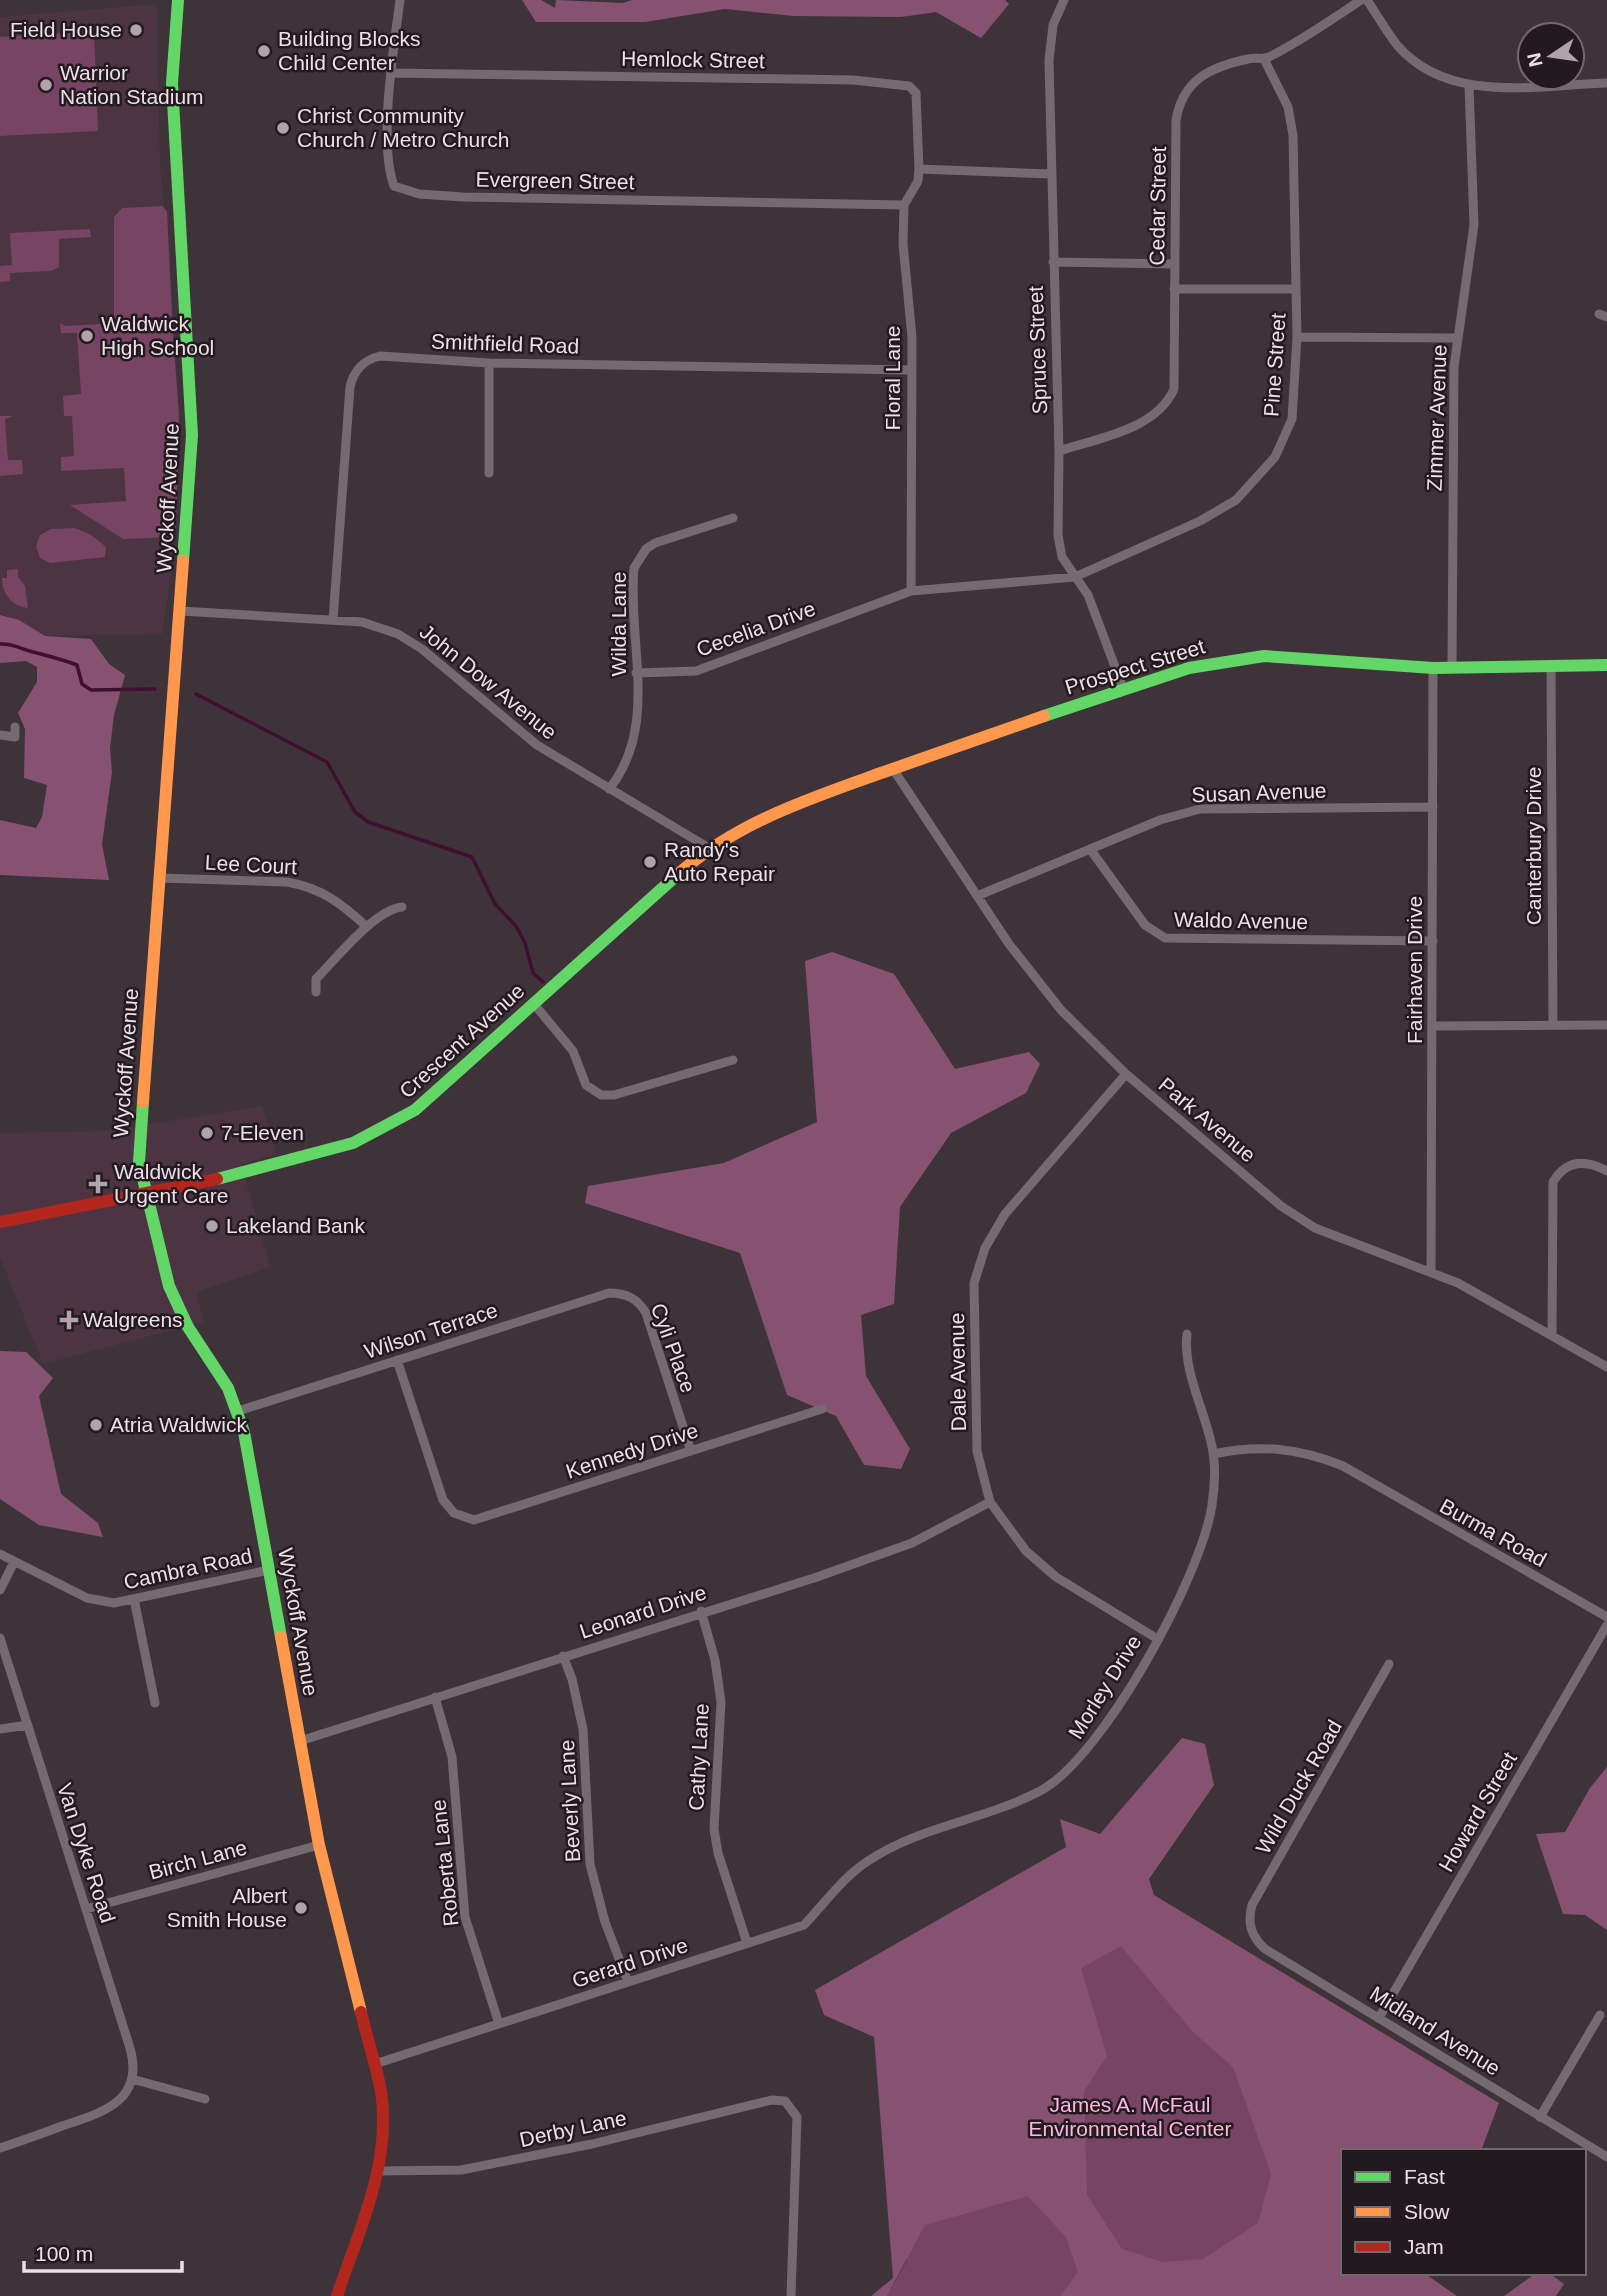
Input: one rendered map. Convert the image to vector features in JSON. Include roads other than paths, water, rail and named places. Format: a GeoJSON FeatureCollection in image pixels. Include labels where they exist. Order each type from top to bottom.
{"type":"FeatureCollection","features":[{"type":"Feature","properties":{"kind":"main road","name":"Wyckoff Avenue"},"geometry":{"type":"LineString","coordinates":[[178,0],[172,83],[192,435],[181,611],[139,1145],[146,1196],[177,1307],[217,1368],[238,1411],[319,1844],[375,2064],[383,2117],[379,2171],[337,2296]]}},
{"type":"Feature","properties":{"kind":"main road","name":"Prospect Street"},"geometry":{"type":"LineString","coordinates":[[893,769],[1123,688],[1189,668],[1264,656],[1433,668],[1607,665]]}},
{"type":"Feature","properties":{"kind":"main road","name":"Crescent Avenue"},"geometry":{"type":"LineString","coordinates":[[0,1222],[146,1196],[328,1153],[372,1137],[415,1110],[709,848],[752,822],[893,769]]}},
{"type":"Feature","properties":{"kind":"street","name":"Evergreen Street"},"geometry":{"type":"LineString","coordinates":[[400,0],[391,73],[391,176],[394,186],[419,194],[904,205]]}},
{"type":"Feature","properties":{"kind":"street","name":"Spruce Street"},"geometry":{"type":"LineString","coordinates":[[1064,0],[1049,40],[1059,452],[1058,535],[1062,557],[1098,618],[1123,688]]}},
{"type":"Feature","properties":{"kind":"street","name":"Cedar Street"},"geometry":{"type":"LineString","coordinates":[[1059,452],[1146,420],[1160,412],[1170,399],[1176,377],[1176,120],[1182,98],[1198,77],[1209,69],[1253,58],[1264,59],[1294,44],[1361,0]]}},
{"type":"Feature","properties":{"kind":"street"},"geometry":{"type":"LineString","coordinates":[[1367,0],[1397,45],[1414,61],[1440,77],[1469,85],[1607,83]]}},
{"type":"Feature","properties":{"kind":"street","name":"Pine Street"},"geometry":{"type":"LineString","coordinates":[[885,600],[911,592],[1075,577],[1220,511],[1258,480],[1275,457],[1292,419],[1297,337],[1293,135],[1288,107],[1264,59]]}},
{"type":"Feature","properties":{"kind":"street","name":"Hemlock Street"},"geometry":{"type":"LineString","coordinates":[[391,73],[902,83],[916,93],[919,169]]}},
{"type":"Feature","properties":{"kind":"street","name":"Zimmer Avenue"},"geometry":{"type":"LineString","coordinates":[[1452,668],[1452,400],[1456,338],[1471,262],[1474,225],[1469,85]]}},
{"type":"Feature","properties":{"kind":"street"},"geometry":{"type":"LineString","coordinates":[[919,169],[1051,174]]}},
{"type":"Feature","properties":{"kind":"street","name":"Floral Lane"},"geometry":{"type":"LineString","coordinates":[[911,592],[909,370],[912,337],[903,244],[904,205],[918,181],[919,169]]}},
{"type":"Feature","properties":{"kind":"street"},"geometry":{"type":"LineString","coordinates":[[1053,262],[1174,264]]}},
{"type":"Feature","properties":{"kind":"street"},"geometry":{"type":"LineString","coordinates":[[1174,289],[1296,289]]}},
{"type":"Feature","properties":{"kind":"street"},"geometry":{"type":"LineString","coordinates":[[1297,337],[1456,338]]}},
{"type":"Feature","properties":{"kind":"street","name":"Smithfield Road"},"geometry":{"type":"LineString","coordinates":[[333,620],[350,387],[356,370],[371,358],[380,356],[489,363],[909,370]]}},
{"type":"Feature","properties":{"kind":"street"},"geometry":{"type":"LineString","coordinates":[[489,363],[489,473]]}},
{"type":"Feature","properties":{"kind":"street","name":"Wilda Lane"},"geometry":{"type":"LineString","coordinates":[[609,789],[625,765],[636,731],[633,579],[639,558],[655,543],[733,518]]}},
{"type":"Feature","properties":{"kind":"street","name":"Cecelia Drive"},"geometry":{"type":"LineString","coordinates":[[636,673],[696,671],[885,600]]}},
{"type":"Feature","properties":{"kind":"street","name":"John Dow Avenue"},"geometry":{"type":"LineString","coordinates":[[181,611],[333,620],[380,627],[412,642],[537,745],[709,848]]}},
{"type":"Feature","properties":{"kind":"street","name":"Canterbury Drive"},"geometry":{"type":"LineString","coordinates":[[1551,667],[1553,1025]]}},
{"type":"Feature","properties":{"kind":"street","name":"Fairhaven Drive"},"geometry":{"type":"LineString","coordinates":[[1431,1272],[1433,668]]}},
{"type":"Feature","properties":{"kind":"street"},"geometry":{"type":"LineString","coordinates":[[0,735],[15,737],[15,727]]}},
{"type":"Feature","properties":{"kind":"street","name":"Park Avenue"},"geometry":{"type":"LineString","coordinates":[[893,769],[1034,978],[1083,1033],[1126,1074],[1297,1218],[1458,1283],[1607,1367]]}},
{"type":"Feature","properties":{"kind":"street","name":"Susan Avenue"},"geometry":{"type":"LineString","coordinates":[[977,896],[1160,820],[1200,809],[1433,807]]}},
{"type":"Feature","properties":{"kind":"street","name":"Waldo Avenue"},"geometry":{"type":"LineString","coordinates":[[1090,849],[1145,925],[1165,938],[1433,941]]}},
{"type":"Feature","properties":{"kind":"street","name":"Lee Court"},"geometry":{"type":"LineString","coordinates":[[160,878],[287,882],[305,885],[339,901],[368,927]]}},
{"type":"Feature","properties":{"kind":"street"},"geometry":{"type":"LineString","coordinates":[[316,992],[316,979],[368,927],[390,908],[402,906]]}},
{"type":"Feature","properties":{"kind":"street"},"geometry":{"type":"LineString","coordinates":[[534,1004],[573,1051],[586,1086],[601,1095],[614,1095],[733,1060]]}},
{"type":"Feature","properties":{"kind":"street"},"geometry":{"type":"LineString","coordinates":[[1432,1026],[1607,1025]]}},
{"type":"Feature","properties":{"kind":"street","name":"Dale Avenue"},"geometry":{"type":"LineString","coordinates":[[1126,1074],[1005,1214],[978,1266],[974,1335],[976,1451],[990,1502],[1014,1538],[1041,1566],[1103,1608],[1156,1638]]}},
{"type":"Feature","properties":{"kind":"street"},"geometry":{"type":"LineString","coordinates":[[1552,1336],[1553,1182],[1560,1169],[1568,1164],[1593,1164],[1607,1171]]}},
{"type":"Feature","properties":{"kind":"street","name":"Wilson Terrace"},"geometry":{"type":"LineString","coordinates":[[238,1411],[609,1293],[635,1298]]}},
{"type":"Feature","properties":{"kind":"street","name":"Cyli Place"},"geometry":{"type":"LineString","coordinates":[[635,1298],[646,1312],[691,1451]]}},
{"type":"Feature","properties":{"kind":"street","name":"Morley Drive"},"geometry":{"type":"LineString","coordinates":[[872,1858],[931,1830],[1023,1799],[1057,1780],[1085,1754],[1097,1738],[1156,1638],[1201,1552],[1212,1503],[1213,1454],[1185,1348],[1187,1334]]}},
{"type":"Feature","properties":{"kind":"street","name":"Kennedy Drive"},"geometry":{"type":"LineString","coordinates":[[397,1360],[443,1500],[454,1513],[474,1520],[822,1409]]}},
{"type":"Feature","properties":{"kind":"street","name":"Burma Road"},"geometry":{"type":"LineString","coordinates":[[1213,1454],[1257,1447],[1298,1451],[1343,1466],[1607,1617]]}},
{"type":"Feature","properties":{"kind":"street","name":"Leonard Drive"},"geometry":{"type":"LineString","coordinates":[[300,1741],[701,1611],[817,1577],[912,1543],[990,1502]]}},
{"type":"Feature","properties":{"kind":"street","name":"Cambra Road"},"geometry":{"type":"LineString","coordinates":[[0,1554],[87,1598],[114,1603],[269,1570]]}},
{"type":"Feature","properties":{"kind":"street"},"geometry":{"type":"LineString","coordinates":[[0,1590],[14,1562]]}},
{"type":"Feature","properties":{"kind":"street"},"geometry":{"type":"LineString","coordinates":[[134,1599],[155,1703]]}},
{"type":"Feature","properties":{"kind":"street","name":"Cathy Lane"},"geometry":{"type":"LineString","coordinates":[[701,1611],[715,1660],[721,1702],[714,1829],[718,1853],[747,1943]]}},
{"type":"Feature","properties":{"kind":"street","name":"Howard Street"},"geometry":{"type":"LineString","coordinates":[[1380,2016],[1607,1625]]}},
{"type":"Feature","properties":{"kind":"street","name":"Van Dyke Road"},"geometry":{"type":"LineString","coordinates":[[0,1638],[133,2057],[132,2079]]}},
{"type":"Feature","properties":{"kind":"street","name":"Beverly Lane"},"geometry":{"type":"LineString","coordinates":[[563,1656],[583,1729],[590,1864],[605,1922],[628,1982]]}},
{"type":"Feature","properties":{"kind":"street","name":"Wild Duck Road"},"geometry":{"type":"LineString","coordinates":[[1251,1929],[1252,1905],[1389,1664]]}},
{"type":"Feature","properties":{"kind":"street","name":"Roberta Lane"},"geometry":{"type":"LineString","coordinates":[[435,1697],[452,1757],[465,1917],[499,2024]]}},
{"type":"Feature","properties":{"kind":"street"},"geometry":{"type":"LineString","coordinates":[[0,1729],[27,1725]]}},
{"type":"Feature","properties":{"kind":"street","name":"Birch Lane"},"geometry":{"type":"LineString","coordinates":[[86,1909],[319,1844]]}},
{"type":"Feature","properties":{"kind":"street","name":"Gerard Drive"},"geometry":{"type":"LineString","coordinates":[[375,2064],[804,1925],[850,1874],[872,1858]]}},
{"type":"Feature","properties":{"kind":"street","name":"Midland Avenue"},"geometry":{"type":"LineString","coordinates":[[1251,1929],[1265,1949],[1380,2016],[1607,2157]]}},
{"type":"Feature","properties":{"kind":"street"},"geometry":{"type":"LineString","coordinates":[[1540,2116],[1600,2015]]}},
{"type":"Feature","properties":{"kind":"street"},"geometry":{"type":"LineString","coordinates":[[0,2148],[104,2112],[122,2098],[132,2079],[205,2099]]}},
{"type":"Feature","properties":{"kind":"street","name":"Derby Lane"},"geometry":{"type":"LineString","coordinates":[[379,2171],[461,2170],[592,2144],[772,2100],[791,2105],[797,2117],[791,2296]]}},
{"type":"Feature","properties":{"kind":"waterway"},"geometry":{"type":"LineString","coordinates":[[0,644],[13,645],[77,665],[82,684],[91,690],[155,689]]}},
{"type":"Feature","properties":{"kind":"waterway"},"geometry":{"type":"LineString","coordinates":[[196,694],[327,762],[355,812],[368,822],[472,857],[495,904],[516,926],[525,943],[533,973],[543,982]]}},
{"type":"Feature","properties":{"kind":"place","name":"Field House"},"geometry":{"type":"Point","coordinates":[136,30]}},
{"type":"Feature","properties":{"kind":"place","name":"Building Blocks Child Center"},"geometry":{"type":"Point","coordinates":[264,51]}},
{"type":"Feature","properties":{"kind":"place","name":"Warrior Nation Stadium"},"geometry":{"type":"Point","coordinates":[46,85]}},
{"type":"Feature","properties":{"kind":"place","name":"Christ Community Church / Metro Church"},"geometry":{"type":"Point","coordinates":[283,128]}},
{"type":"Feature","properties":{"kind":"place","name":"Waldwick High School"},"geometry":{"type":"Point","coordinates":[87,336]}},
{"type":"Feature","properties":{"kind":"place","name":"Randy's Auto Repair"},"geometry":{"type":"Point","coordinates":[650,862]}},
{"type":"Feature","properties":{"kind":"place","name":"7-Eleven"},"geometry":{"type":"Point","coordinates":[207,1133]}},
{"type":"Feature","properties":{"kind":"place","name":"Waldwick Urgent Care"},"geometry":{"type":"Point","coordinates":[98,1184]}},
{"type":"Feature","properties":{"kind":"place","name":"Lakeland Bank"},"geometry":{"type":"Point","coordinates":[212,1226]}},
{"type":"Feature","properties":{"kind":"place","name":"Walgreens"},"geometry":{"type":"Point","coordinates":[69,1320]}},
{"type":"Feature","properties":{"kind":"place","name":"Atria Waldwick"},"geometry":{"type":"Point","coordinates":[96,1425]}},
{"type":"Feature","properties":{"kind":"place","name":"Albert Smith House"},"geometry":{"type":"Point","coordinates":[301,1908]}},
{"type":"Feature","properties":{"kind":"park label","name":"James A. McFaul Environmental Center"},"geometry":{"type":"Point","coordinates":[1130,2117]}}]}
